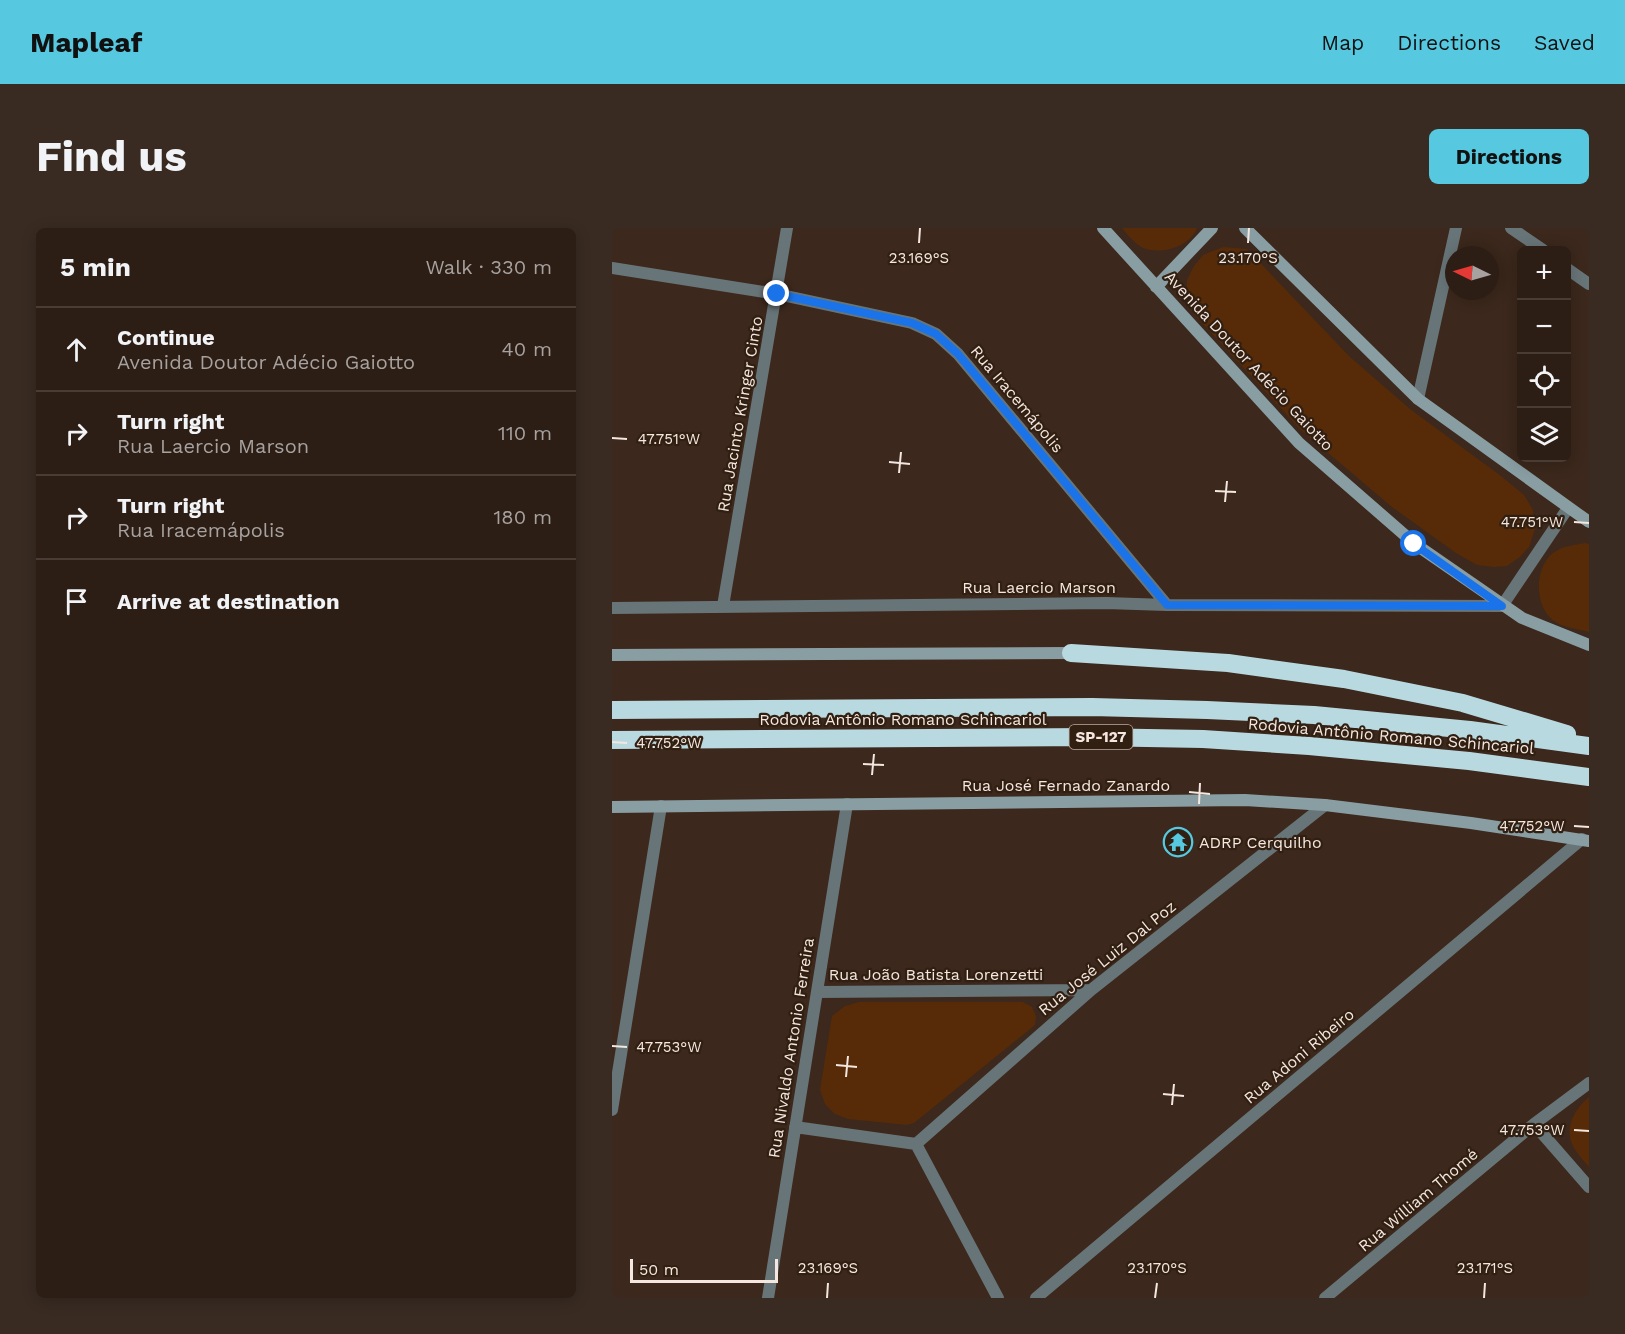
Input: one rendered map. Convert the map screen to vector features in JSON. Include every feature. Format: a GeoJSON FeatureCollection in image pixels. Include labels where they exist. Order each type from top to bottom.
{"type":"FeatureCollection","features":[{"type":"Feature","properties":{"kind":"highway"},"geometry":{"type":"LineString","coordinates":[[1071,653],[1228,663],[1344,679],[1463,703],[1589,741]]}},
{"type":"Feature","properties":{"kind":"highway","name":"Rodovia Antônio Romano Schincariol"},"geometry":{"type":"LineString","coordinates":[[612,710],[1080,707],[1207,710],[1314,715],[1470,730],[1589,746]]}},
{"type":"Feature","properties":{"kind":"highway","name":"Rodovia Antônio Romano Schincariol"},"geometry":{"type":"LineString","coordinates":[[612,740],[1079,737],[1203,739],[1458,760],[1589,777]]}},
{"type":"Feature","properties":{"kind":"main road","name":"Avenida Doutor Adécio Gaiotto"},"geometry":{"type":"LineString","coordinates":[[1103,228],[1299,443],[1414,544],[1522,618],[1589,645]]}},
{"type":"Feature","properties":{"kind":"main road"},"geometry":{"type":"LineString","coordinates":[[1156,286],[1212,228]]}},
{"type":"Feature","properties":{"kind":"main road"},"geometry":{"type":"LineString","coordinates":[[1245,228],[1418,399],[1589,522]]}},
{"type":"Feature","properties":{"kind":"main road"},"geometry":{"type":"LineString","coordinates":[[612,655],[1071,653]]}},
{"type":"Feature","properties":{"kind":"main road","name":"Rua José Fernado Zanardo"},"geometry":{"type":"LineString","coordinates":[[612,807],[1245,800],[1325,805],[1586,840]]}},
{"type":"Feature","properties":{"kind":"street","name":"Rua Jacinto Kringer Cinto"},"geometry":{"type":"LineString","coordinates":[[723,606],[787,228]]}},
{"type":"Feature","properties":{"kind":"street"},"geometry":{"type":"LineString","coordinates":[[1418,399],[1456,228]]}},
{"type":"Feature","properties":{"kind":"street"},"geometry":{"type":"LineString","coordinates":[[1511,228],[1537,246]]}},
{"type":"Feature","properties":{"kind":"street","name":"Rua Iracemápolis"},"geometry":{"type":"LineString","coordinates":[[612,268],[777,294],[912,323],[936,334],[958,354],[1167,605]]}},
{"type":"Feature","properties":{"kind":"street"},"geometry":{"type":"LineString","coordinates":[[1571,271],[1589,284]]}},
{"type":"Feature","properties":{"kind":"street"},"geometry":{"type":"LineString","coordinates":[[1502,606],[1568,508]]}},
{"type":"Feature","properties":{"kind":"street","name":"Rua Laercio Marson"},"geometry":{"type":"LineString","coordinates":[[612,608],[1106,603],[1502,606]]}},
{"type":"Feature","properties":{"kind":"street","name":"Rua Nivaldo Antonio Ferreira"},"geometry":{"type":"LineString","coordinates":[[768,1298],[847,804]]}},
{"type":"Feature","properties":{"kind":"street","name":"Rua José Luiz Dal Poz"},"geometry":{"type":"LineString","coordinates":[[916,1144],[1091,990],[1325,805]]}},
{"type":"Feature","properties":{"kind":"street"},"geometry":{"type":"LineString","coordinates":[[612,1110],[661,806]]}},
{"type":"Feature","properties":{"kind":"street","name":"Rua Adoni Ribeiro"},"geometry":{"type":"LineString","coordinates":[[1036,1298],[1586,840]]}},
{"type":"Feature","properties":{"kind":"street","name":"Rua João Batista Lorenzetti"},"geometry":{"type":"LineString","coordinates":[[817,992],[1091,990]]}},
{"type":"Feature","properties":{"kind":"street","name":"Rua William Thomé"},"geometry":{"type":"LineString","coordinates":[[1325,1298],[1534,1124],[1589,1083]]}},
{"type":"Feature","properties":{"kind":"street"},"geometry":{"type":"LineString","coordinates":[[1534,1124],[1589,1187]]}},
{"type":"Feature","properties":{"kind":"street"},"geometry":{"type":"LineString","coordinates":[[795,1127],[916,1144],[998,1298]]}},
{"type":"Feature","properties":{"kind":"shaded area"},"geometry":{"type":"Polygon","coordinates":[[[1122,228],[1197,228],[1182,245],[1166,250],[1150,250],[1131,239],[1122,228]]]}},
{"type":"Feature","properties":{"kind":"shaded area"},"geometry":{"type":"Polygon","coordinates":[[[1223,247],[1247,249],[1349,356],[1410,409],[1524,495],[1533,510],[1535,529],[1529,547],[1520,557],[1507,566],[1494,567],[1477,565],[1456,553],[1392,507],[1301,430],[1194,314],[1186,300],[1187,280],[1194,266],[1203,255],[1223,247]]]}},
{"type":"Feature","properties":{"kind":"shaded area"},"geometry":{"type":"Polygon","coordinates":[[[1589,544],[1589,632],[1561,625],[1549,617],[1540,599],[1539,589],[1542,569],[1546,560],[1553,553],[1564,547],[1589,544]]]}},
{"type":"Feature","properties":{"kind":"shaded area"},"geometry":{"type":"Polygon","coordinates":[[[859,1002],[1023,1002],[1032,1007],[1036,1016],[1035,1025],[914,1123],[907,1125],[848,1119],[835,1114],[825,1104],[820,1090],[832,1016],[845,1006],[859,1002]]]}},
{"type":"Feature","properties":{"kind":"shaded area"},"geometry":{"type":"Polygon","coordinates":[[[1589,1097],[1589,1167],[1574,1148],[1570,1127],[1575,1114],[1589,1097]]]}},
{"type":"Feature","properties":{"kind":"place","name":"ADRP Cerquilho"},"geometry":{"type":"Point","coordinates":[1178,842]}},
{"type":"Feature","properties":{"kind":"route"},"geometry":{"type":"LineString","coordinates":[[777,294],[912,323],[936,334],[958,354],[1167,605],[1502,606],[1414,544]]}}]}
